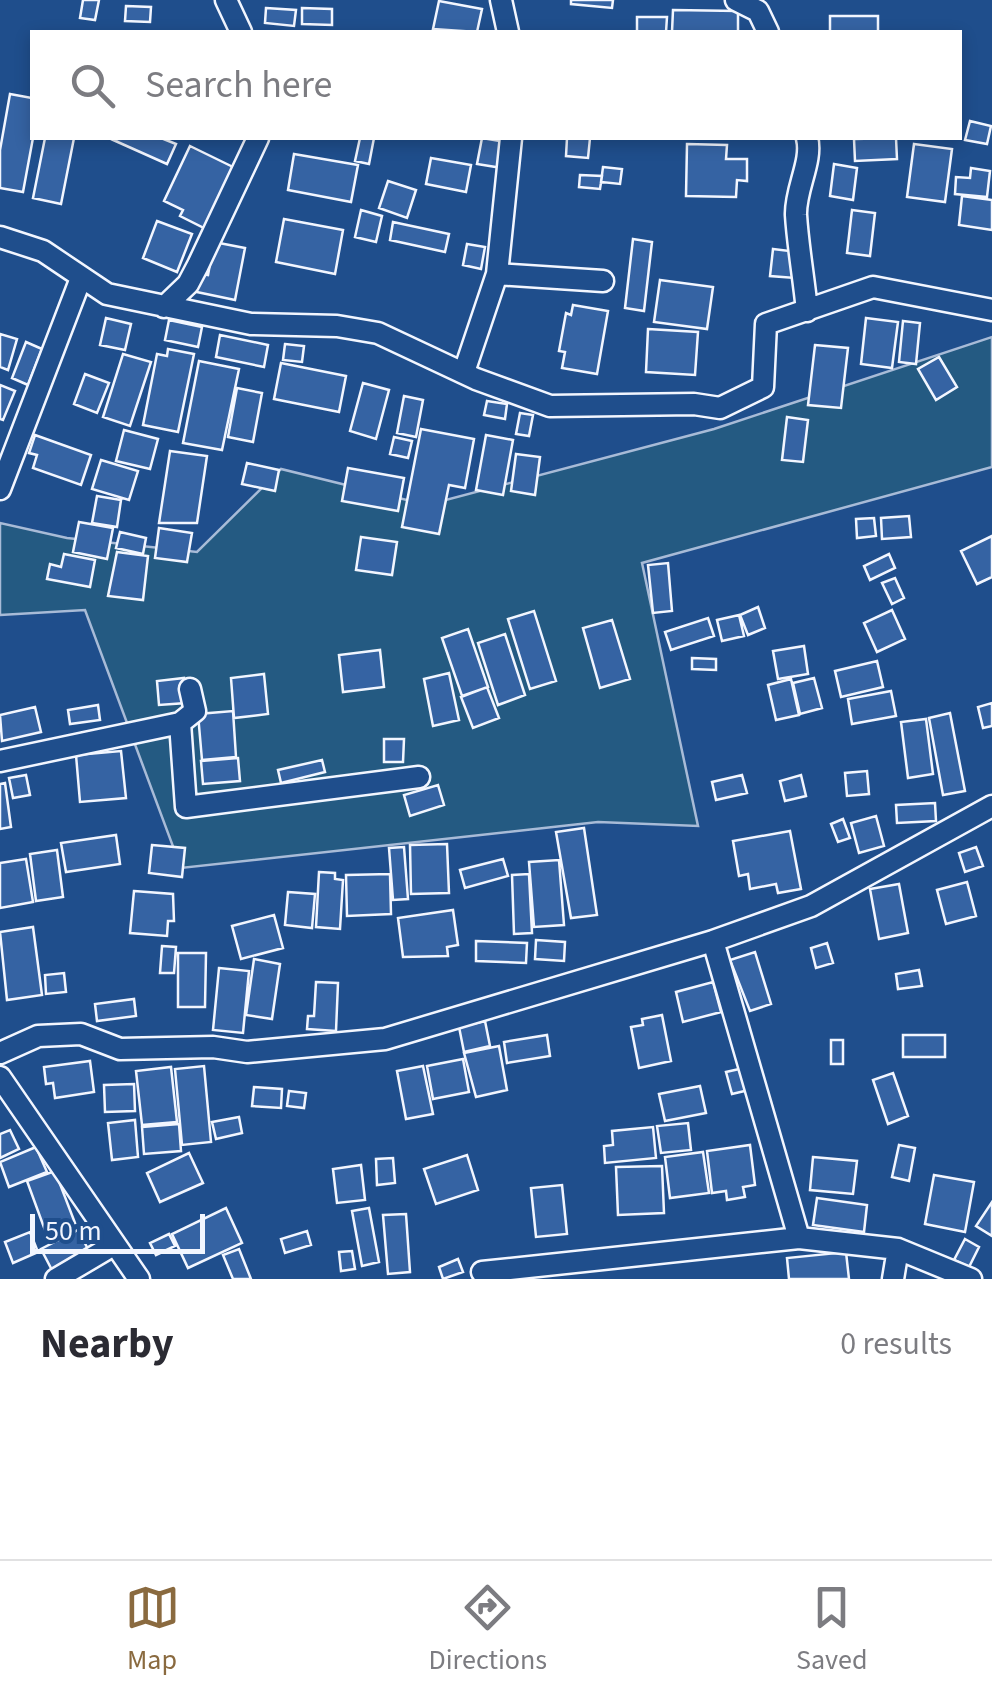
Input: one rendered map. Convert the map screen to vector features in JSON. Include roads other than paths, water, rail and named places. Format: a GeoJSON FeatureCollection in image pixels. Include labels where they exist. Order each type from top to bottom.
{"type":"FeatureCollection","features":[{"type":"Feature","properties":{"kind":"street"},"geometry":{"type":"LineString","coordinates":[[226,0],[240,30]]}},
{"type":"Feature","properties":{"kind":"street"},"geometry":{"type":"LineString","coordinates":[[501,0],[508,30]]}},
{"type":"Feature","properties":{"kind":"street"},"geometry":{"type":"LineString","coordinates":[[746,1],[767,30]]}},
{"type":"Feature","properties":{"kind":"street"},"geometry":{"type":"LineString","coordinates":[[164,307],[188,284],[257,140]]}},
{"type":"Feature","properties":{"kind":"street"},"geometry":{"type":"LineString","coordinates":[[464,372],[497,274],[511,140]]}},
{"type":"Feature","properties":{"kind":"street"},"geometry":{"type":"LineString","coordinates":[[806,310],[796,214],[800,172],[810,150],[808,140]]}},
{"type":"Feature","properties":{"kind":"street"},"geometry":{"type":"LineString","coordinates":[[0,238],[43,251],[107,294],[251,324],[337,326],[378,334],[550,406],[694,404],[720,408],[763,387],[766,324],[872,288],[992,310]]}},
{"type":"Feature","properties":{"kind":"street"},"geometry":{"type":"LineString","coordinates":[[497,274],[603,281]]}},
{"type":"Feature","properties":{"kind":"street"},"geometry":{"type":"LineString","coordinates":[[0,488],[81,278]]}},
{"type":"Feature","properties":{"kind":"street"},"geometry":{"type":"LineString","coordinates":[[0,761],[180,724],[195,710],[190,689]]}},
{"type":"Feature","properties":{"kind":"street"},"geometry":{"type":"LineString","coordinates":[[180,724],[186,808],[419,777]]}},
{"type":"Feature","properties":{"kind":"street"},"geometry":{"type":"LineString","coordinates":[[0,1053],[38,1036],[66,1034],[80,1034],[120,1049],[214,1047],[248,1052],[384,1038],[713,941],[811,906],[992,806]]}},
{"type":"Feature","properties":{"kind":"street"},"geometry":{"type":"LineString","coordinates":[[713,941],[799,1238]]}},
{"type":"Feature","properties":{"kind":"street"},"geometry":{"type":"LineString","coordinates":[[0,1077],[138,1279]]}},
{"type":"Feature","properties":{"kind":"street"},"geometry":{"type":"LineString","coordinates":[[482,1272],[799,1238],[898,1249],[971,1279]]}},
{"type":"Feature","properties":{"kind":"street"},"geometry":{"type":"LineString","coordinates":[[56,1279],[112,1246]]}},
{"type":"Feature","properties":{"kind":"street"},"geometry":{"type":"LineString","coordinates":[[893,1279],[898,1249]]}}]}
